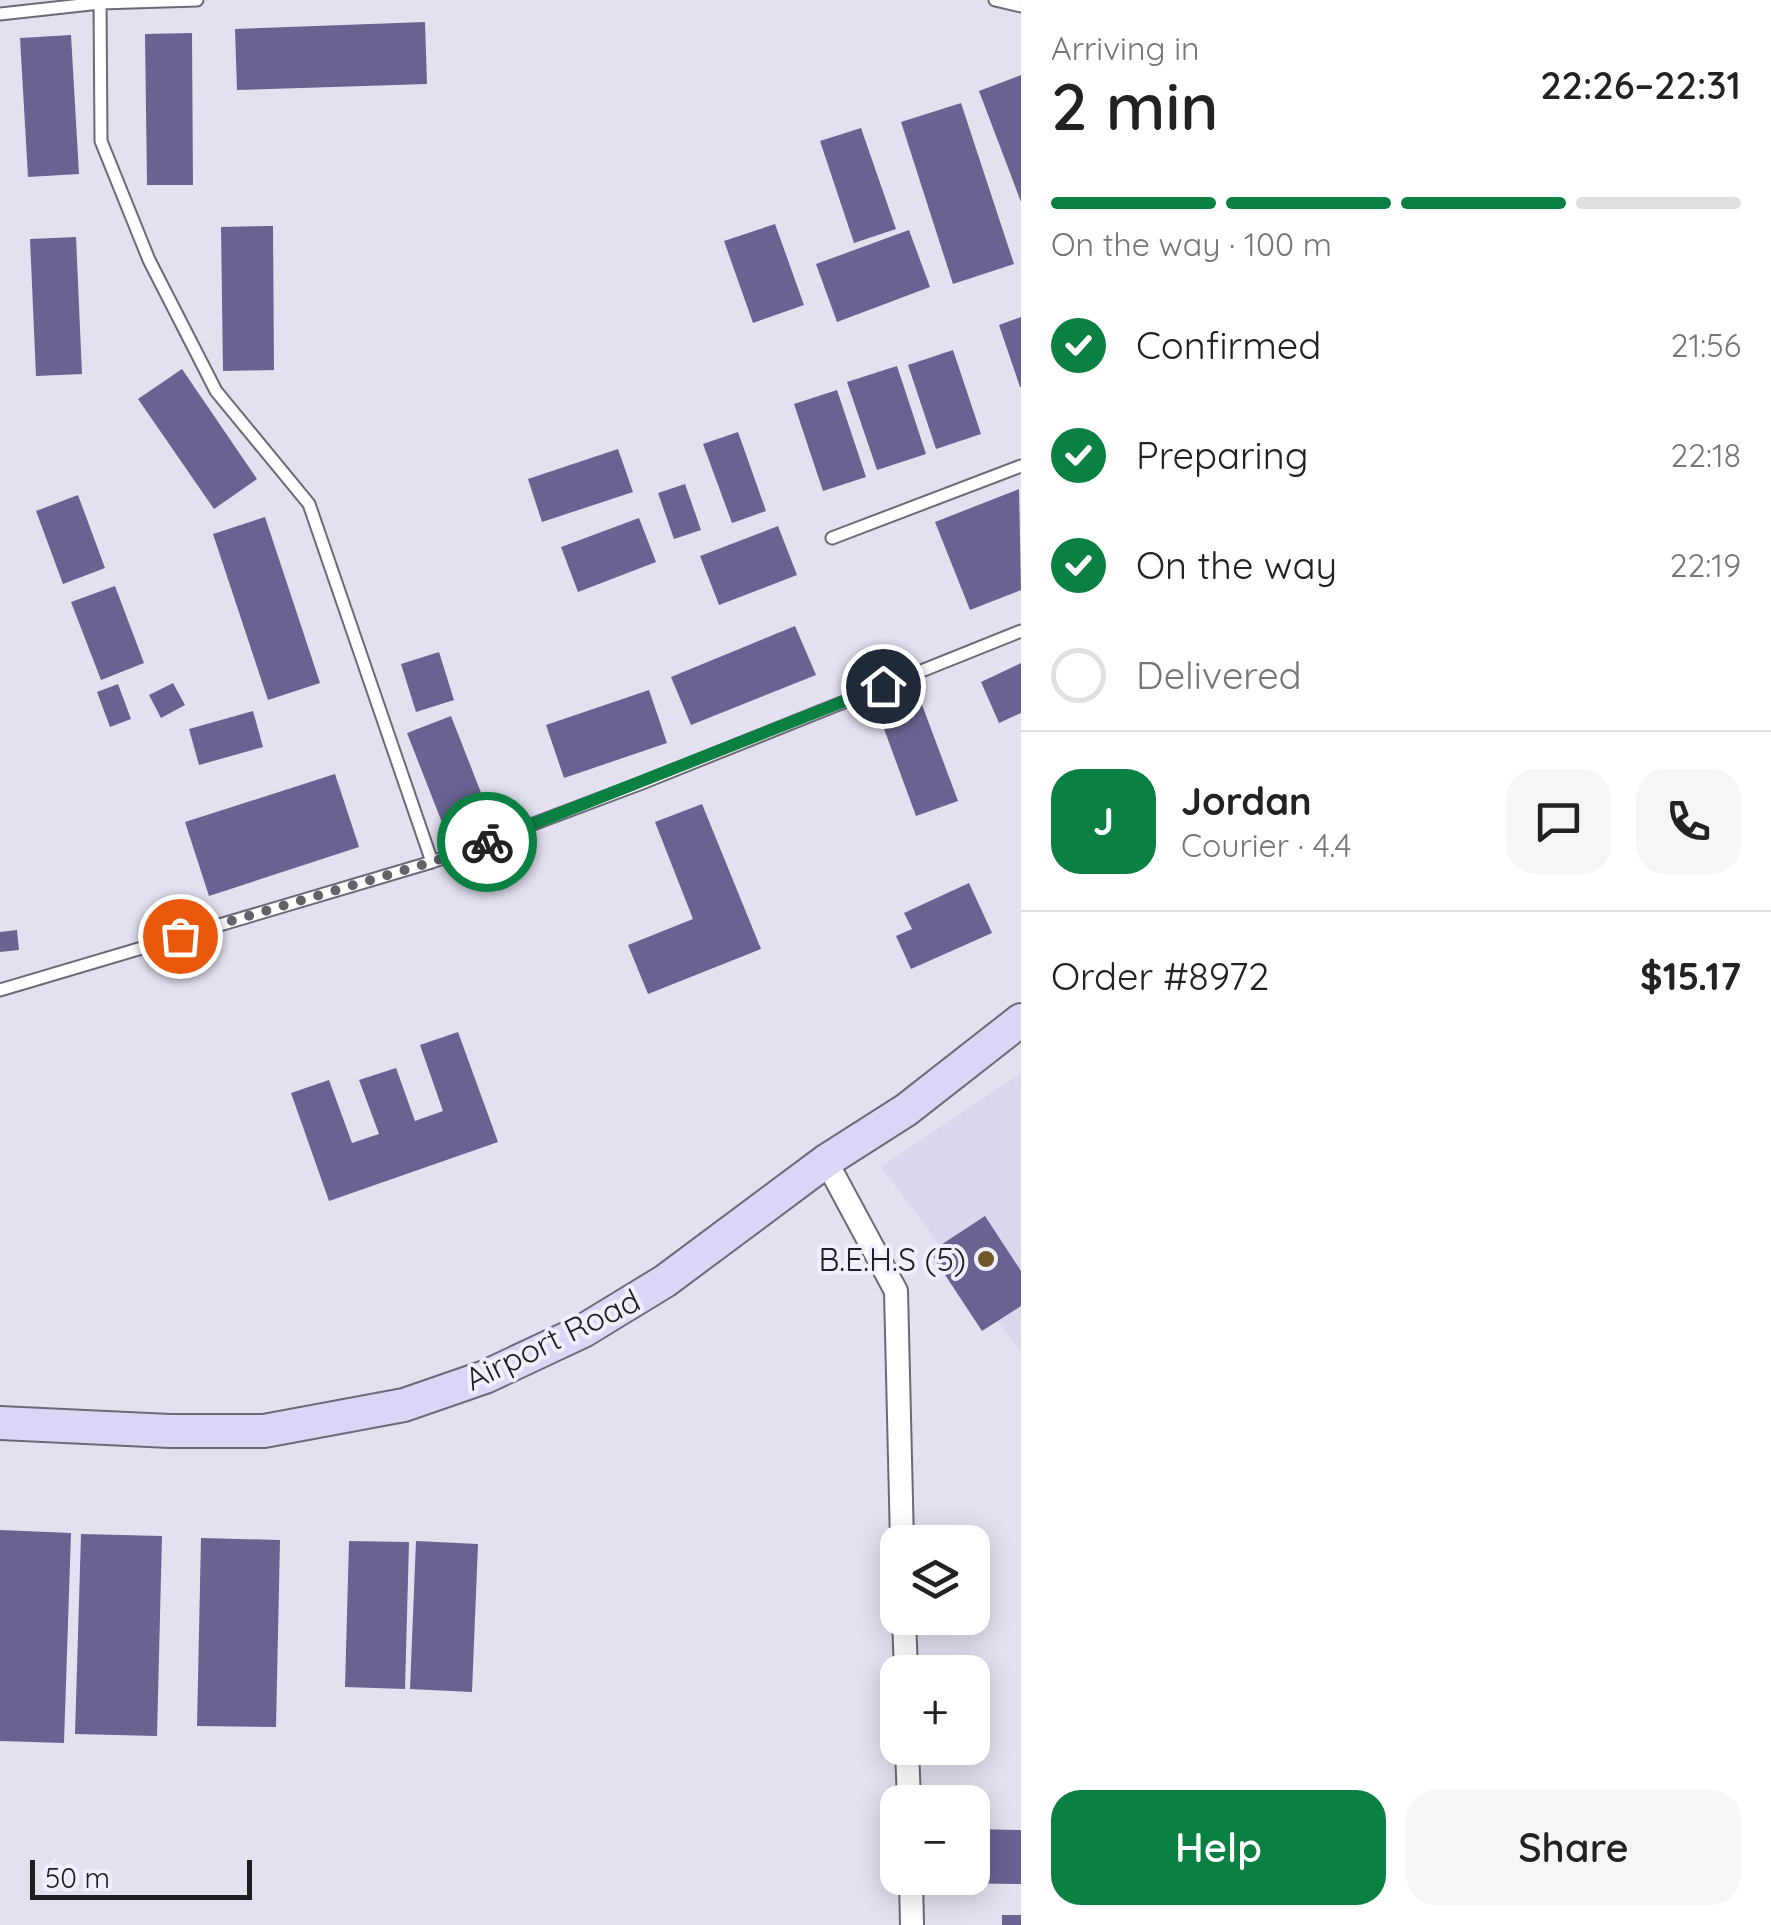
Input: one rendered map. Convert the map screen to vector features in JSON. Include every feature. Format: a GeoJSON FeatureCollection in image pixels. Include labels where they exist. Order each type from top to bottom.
{"type":"FeatureCollection","features":[{"type":"Feature","properties":{"kind":"main road","name":"Airport Road"},"geometry":{"type":"LineString","coordinates":[[0,1423],[264,1431],[404,1405],[485,1378],[583,1331],[665,1282],[826,1161],[906,1110],[1021,1020]]}},
{"type":"Feature","properties":{"kind":"street"},"geometry":{"type":"LineString","coordinates":[[826,1161],[896,1291],[902,1525]]}},
{"type":"Feature","properties":{"kind":"street"},"geometry":{"type":"LineString","coordinates":[[911,1895],[912,1925]]}},
{"type":"Feature","properties":{"kind":"lane"},"geometry":{"type":"LineString","coordinates":[[0,14],[100,2],[197,0]]}},
{"type":"Feature","properties":{"kind":"lane"},"geometry":{"type":"LineString","coordinates":[[995,0],[1021,6]]}},
{"type":"Feature","properties":{"kind":"lane"},"geometry":{"type":"LineString","coordinates":[[100,2],[101,141],[149,260],[216,391],[309,504],[432,862]]}},
{"type":"Feature","properties":{"kind":"lane"},"geometry":{"type":"LineString","coordinates":[[832,538],[1021,466]]}},
{"type":"Feature","properties":{"kind":"lane"},"geometry":{"type":"LineString","coordinates":[[0,990],[432,862],[642,784],[1021,630]]}},
{"type":"Feature","properties":{"kind":"shaded area","name":"B.E.H.S (5)"},"geometry":{"type":"Polygon","coordinates":[[[1021,1073],[1021,1352],[881,1167],[1021,1073]]]}},
{"type":"Feature","properties":{"kind":"building"},"geometry":{"type":"Polygon","coordinates":[[[425,22],[427,84],[237,90],[235,29],[425,22]]]}},
{"type":"Feature","properties":{"kind":"building"},"geometry":{"type":"Polygon","coordinates":[[[192,33],[193,185],[147,185],[145,34],[192,33]]]}},
{"type":"Feature","properties":{"kind":"building"},"geometry":{"type":"Polygon","coordinates":[[[71,35],[79,174],[28,177],[20,38],[71,35]]]}},
{"type":"Feature","properties":{"kind":"building"},"geometry":{"type":"Polygon","coordinates":[[[1021,75],[1021,202],[979,91],[1021,75]]]}},
{"type":"Feature","properties":{"kind":"building"},"geometry":{"type":"Polygon","coordinates":[[[961,103],[1014,264],[953,284],[901,122],[961,103]]]}},
{"type":"Feature","properties":{"kind":"building"},"geometry":{"type":"Polygon","coordinates":[[[861,128],[896,229],[854,243],[820,141],[861,128]]]}},
{"type":"Feature","properties":{"kind":"building"},"geometry":{"type":"Polygon","coordinates":[[[775,224],[804,305],[753,323],[724,241],[775,224]]]}},
{"type":"Feature","properties":{"kind":"building"},"geometry":{"type":"Polygon","coordinates":[[[273,226],[274,370],[223,371],[221,227],[273,226]]]}},
{"type":"Feature","properties":{"kind":"building"},"geometry":{"type":"Polygon","coordinates":[[[909,230],[930,287],[837,322],[816,264],[909,230]]]}},
{"type":"Feature","properties":{"kind":"building"},"geometry":{"type":"Polygon","coordinates":[[[76,237],[82,374],[36,376],[30,239],[76,237]]]}},
{"type":"Feature","properties":{"kind":"building"},"geometry":{"type":"Polygon","coordinates":[[[1021,317],[1021,387],[1020,387],[999,325],[1021,317]]]}},
{"type":"Feature","properties":{"kind":"building"},"geometry":{"type":"Polygon","coordinates":[[[953,350],[981,434],[936,449],[908,365],[953,350]]]}},
{"type":"Feature","properties":{"kind":"building"},"geometry":{"type":"Polygon","coordinates":[[[897,366],[926,454],[877,470],[847,382],[897,366]]]}},
{"type":"Feature","properties":{"kind":"building"},"geometry":{"type":"Polygon","coordinates":[[[182,369],[257,479],[214,509],[138,399],[182,369]]]}},
{"type":"Feature","properties":{"kind":"building"},"geometry":{"type":"Polygon","coordinates":[[[837,390],[866,477],[823,491],[794,404],[837,390]]]}},
{"type":"Feature","properties":{"kind":"building"},"geometry":{"type":"Polygon","coordinates":[[[738,432],[766,511],[732,523],[703,444],[738,432]]]}},
{"type":"Feature","properties":{"kind":"building"},"geometry":{"type":"Polygon","coordinates":[[[618,449],[633,492],[542,522],[528,479],[618,449]]]}},
{"type":"Feature","properties":{"kind":"building"},"geometry":{"type":"Polygon","coordinates":[[[685,484],[701,530],[674,539],[658,493],[685,484]]]}},
{"type":"Feature","properties":{"kind":"building"},"geometry":{"type":"Polygon","coordinates":[[[1019,489],[1021,590],[970,610],[935,522],[1019,489]]]}},
{"type":"Feature","properties":{"kind":"building"},"geometry":{"type":"Polygon","coordinates":[[[78,495],[105,568],[63,584],[36,511],[78,495]]]}},
{"type":"Feature","properties":{"kind":"building"},"geometry":{"type":"Polygon","coordinates":[[[265,517],[320,683],[268,700],[213,534],[265,517]]]}},
{"type":"Feature","properties":{"kind":"building"},"geometry":{"type":"Polygon","coordinates":[[[639,518],[656,562],[578,592],[561,547],[639,518]]]}},
{"type":"Feature","properties":{"kind":"building"},"geometry":{"type":"Polygon","coordinates":[[[778,526],[797,575],[719,605],[700,556],[778,526]]]}},
{"type":"Feature","properties":{"kind":"building"},"geometry":{"type":"Polygon","coordinates":[[[115,586],[144,663],[101,680],[71,602],[115,586]]]}},
{"type":"Feature","properties":{"kind":"building"},"geometry":{"type":"Polygon","coordinates":[[[795,626],[816,675],[691,725],[671,677],[795,626]]]}},
{"type":"Feature","properties":{"kind":"building"},"geometry":{"type":"Polygon","coordinates":[[[439,652],[454,700],[416,712],[401,664],[439,652]]]}},
{"type":"Feature","properties":{"kind":"building"},"geometry":{"type":"Polygon","coordinates":[[[1021,663],[1021,713],[999,723],[981,682],[1021,663]]]}},
{"type":"Feature","properties":{"kind":"building"},"geometry":{"type":"Polygon","coordinates":[[[173,683],[185,705],[161,718],[149,695],[173,683]]]}},
{"type":"Feature","properties":{"kind":"building"},"geometry":{"type":"Polygon","coordinates":[[[118,684],[131,719],[110,727],[97,692],[118,684]]]}},
{"type":"Feature","properties":{"kind":"building"},"geometry":{"type":"Polygon","coordinates":[[[649,690],[667,743],[564,778],[546,725],[649,690]]]}},
{"type":"Feature","properties":{"kind":"building"},"geometry":{"type":"Polygon","coordinates":[[[921,702],[958,801],[916,816],[880,718],[921,702]]]}},
{"type":"Feature","properties":{"kind":"building"},"geometry":{"type":"Polygon","coordinates":[[[253,711],[263,747],[199,765],[189,729],[253,711]]]}},
{"type":"Feature","properties":{"kind":"building"},"geometry":{"type":"Polygon","coordinates":[[[451,716],[487,808],[443,825],[407,733],[451,716]]]}},
{"type":"Feature","properties":{"kind":"building"},"geometry":{"type":"Polygon","coordinates":[[[335,774],[359,847],[209,896],[185,822],[335,774]]]}},
{"type":"Feature","properties":{"kind":"building"},"geometry":{"type":"Polygon","coordinates":[[[702,804],[761,949],[648,994],[628,945],[693,919],[655,822],[702,804]]]}},
{"type":"Feature","properties":{"kind":"building"},"geometry":{"type":"Polygon","coordinates":[[[969,883],[992,933],[911,969],[896,936],[912,929],[904,913],[969,883]]]}},
{"type":"Feature","properties":{"kind":"building"},"geometry":{"type":"Polygon","coordinates":[[[17,930],[19,950],[0,952],[0,932],[17,930]]]}},
{"type":"Feature","properties":{"kind":"building"},"geometry":{"type":"Polygon","coordinates":[[[458,1032],[498,1142],[329,1201],[291,1093],[329,1080],[352,1143],[379,1134],[359,1080],[396,1068],[415,1121],[443,1111],[420,1045],[458,1032]]]}},
{"type":"Feature","properties":{"kind":"building"},"geometry":{"type":"Polygon","coordinates":[[[985,1216],[1021,1271],[1021,1306],[982,1331],[930,1252],[985,1216]]]}},
{"type":"Feature","properties":{"kind":"building"},"geometry":{"type":"Polygon","coordinates":[[[0,1530],[71,1533],[64,1743],[0,1741],[0,1530]]]}},
{"type":"Feature","properties":{"kind":"building"},"geometry":{"type":"Polygon","coordinates":[[[81,1534],[162,1536],[157,1736],[75,1734],[81,1534]]]}},
{"type":"Feature","properties":{"kind":"building"},"geometry":{"type":"Polygon","coordinates":[[[201,1538],[280,1540],[276,1727],[197,1726],[201,1538]]]}},
{"type":"Feature","properties":{"kind":"building"},"geometry":{"type":"Polygon","coordinates":[[[349,1541],[409,1542],[405,1689],[345,1687],[349,1541]]]}},
{"type":"Feature","properties":{"kind":"building"},"geometry":{"type":"Polygon","coordinates":[[[416,1541],[478,1544],[472,1692],[410,1689],[416,1541]]]}},
{"type":"Feature","properties":{"kind":"building"},"geometry":{"type":"Polygon","coordinates":[[[990,1829],[1021,1830],[1021,1884],[990,1884],[990,1829]]]}},
{"type":"Feature","properties":{"kind":"building"},"geometry":{"type":"Polygon","coordinates":[[[1002,1915],[1021,1915],[1021,1925],[1002,1925],[1002,1915]]]}},
{"type":"Feature","properties":{"kind":"way so far"},"geometry":{"type":"LineString","coordinates":[[180,936],[432,862],[487,842]]}},
{"type":"Feature","properties":{"kind":"place","name":"B.E.H.S (5)"},"geometry":{"type":"Point","coordinates":[986,1259]}},
{"type":"Feature","properties":{"kind":"route"},"geometry":{"type":"LineString","coordinates":[[487,842],[883,686]]}}]}
